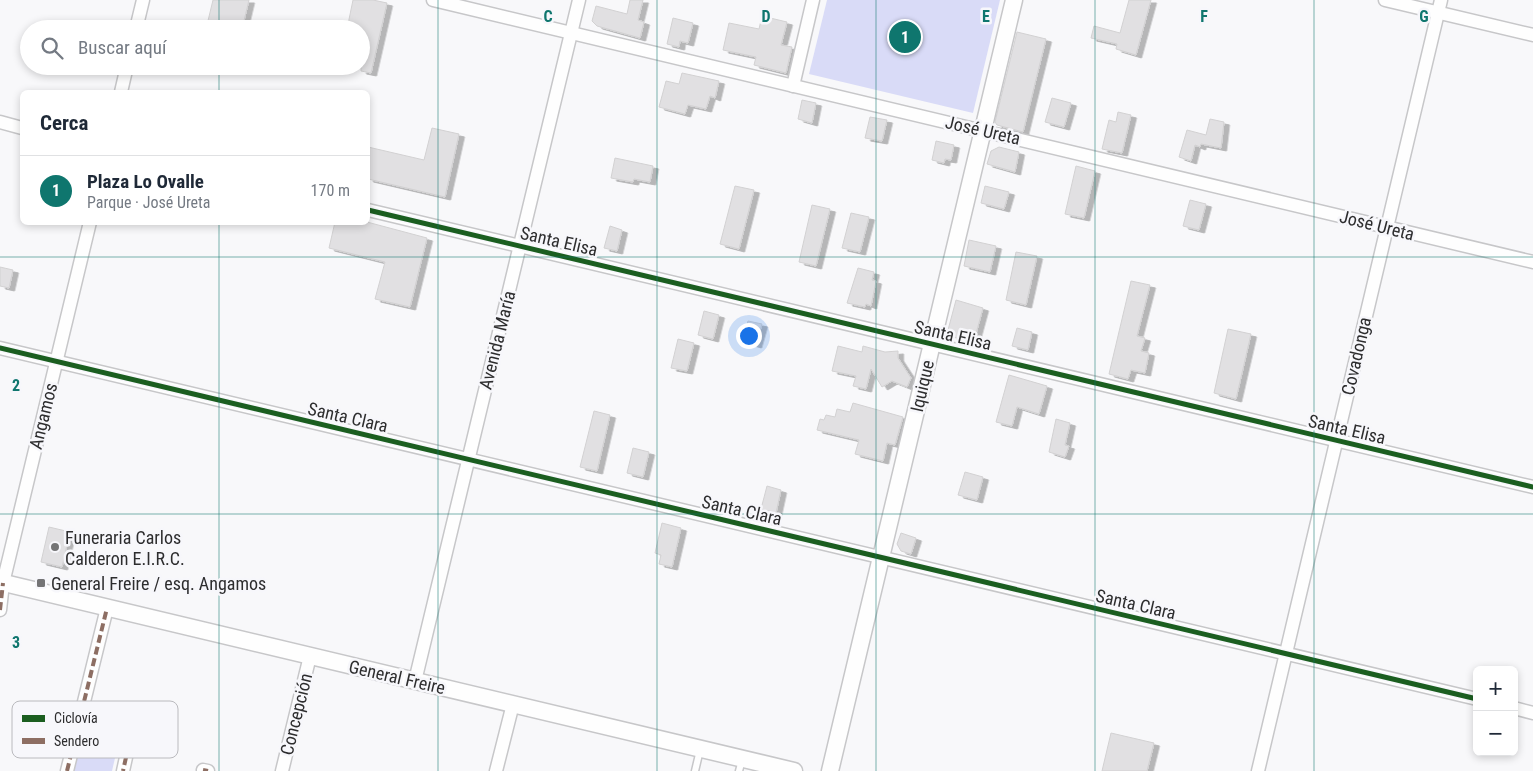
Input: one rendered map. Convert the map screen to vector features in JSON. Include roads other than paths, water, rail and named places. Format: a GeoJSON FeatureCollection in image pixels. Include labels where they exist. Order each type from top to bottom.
{"type":"FeatureCollection","features":[{"type":"Feature","properties":{"kind":"street"},"geometry":{"type":"LineString","coordinates":[[138,20],[143,0]]}},
{"type":"Feature","properties":{"kind":"street","name":"José Ureta"},"geometry":{"type":"LineString","coordinates":[[433,0],[1533,262]]}},
{"type":"Feature","properties":{"kind":"street","name":"Avenida María"},"geometry":{"type":"LineString","coordinates":[[415,681],[579,0]]}},
{"type":"Feature","properties":{"kind":"street"},"geometry":{"type":"LineString","coordinates":[[793,86],[813,0]]}},
{"type":"Feature","properties":{"kind":"street","name":"Iquique"},"geometry":{"type":"LineString","coordinates":[[830,771],[1014,0]]}},
{"type":"Feature","properties":{"kind":"street"},"geometry":{"type":"LineString","coordinates":[[1384,0],[1439,6],[1533,35]]}},
{"type":"Feature","properties":{"kind":"street","name":"Covadonga"},"geometry":{"type":"LineString","coordinates":[[1258,771],[1439,6]]}},
{"type":"Feature","properties":{"kind":"street"},"geometry":{"type":"LineString","coordinates":[[122,90],[126,75]]}},
{"type":"Feature","properties":{"kind":"street"},"geometry":{"type":"LineString","coordinates":[[0,122],[20,127]]}},
{"type":"Feature","properties":{"kind":"street","name":"Santa Elisa"},"geometry":{"type":"LineString","coordinates":[[370,210],[1533,487]]}},
{"type":"Feature","properties":{"kind":"street","name":"Angamos"},"geometry":{"type":"LineString","coordinates":[[0,610],[1,582],[89,225]]}},
{"type":"Feature","properties":{"kind":"street","name":"Santa Clara"},"geometry":{"type":"LineString","coordinates":[[0,348],[1473,698]]}},
{"type":"Feature","properties":{"kind":"street","name":"General Freire"},"geometry":{"type":"LineString","coordinates":[[1,582],[700,749],[741,765],[794,771]]}},
{"type":"Feature","properties":{"kind":"street"},"geometry":{"type":"LineString","coordinates":[[84,701],[107,608]]}},
{"type":"Feature","properties":{"kind":"street","name":"Concepción"},"geometry":{"type":"LineString","coordinates":[[282,771],[310,656]]}},
{"type":"Feature","properties":{"kind":"street"},"geometry":{"type":"LineString","coordinates":[[496,771],[513,704]]}},
{"type":"Feature","properties":{"kind":"street"},"geometry":{"type":"LineString","coordinates":[[1518,709],[1533,712]]}},
{"type":"Feature","properties":{"kind":"street"},"geometry":{"type":"LineString","coordinates":[[67,771],[70,758]]}},
{"type":"Feature","properties":{"kind":"street"},"geometry":{"type":"LineString","coordinates":[[123,771],[126,758]]}},
{"type":"Feature","properties":{"kind":"lane"},"geometry":{"type":"LineString","coordinates":[[695,771],[700,749]]}},
{"type":"Feature","properties":{"kind":"place","name":"Plaza Lo Ovalle"},"geometry":{"type":"Point","coordinates":[905,37]}},
{"type":"Feature","properties":{"kind":"place","name":"Funeraria Carlos Calderon E.I.R.C."},"geometry":{"type":"Point","coordinates":[55,547]}},
{"type":"Feature","properties":{"kind":"place","name":"General Freire / esq. Angamos"},"geometry":{"type":"Point","coordinates":[41,583]}}]}
